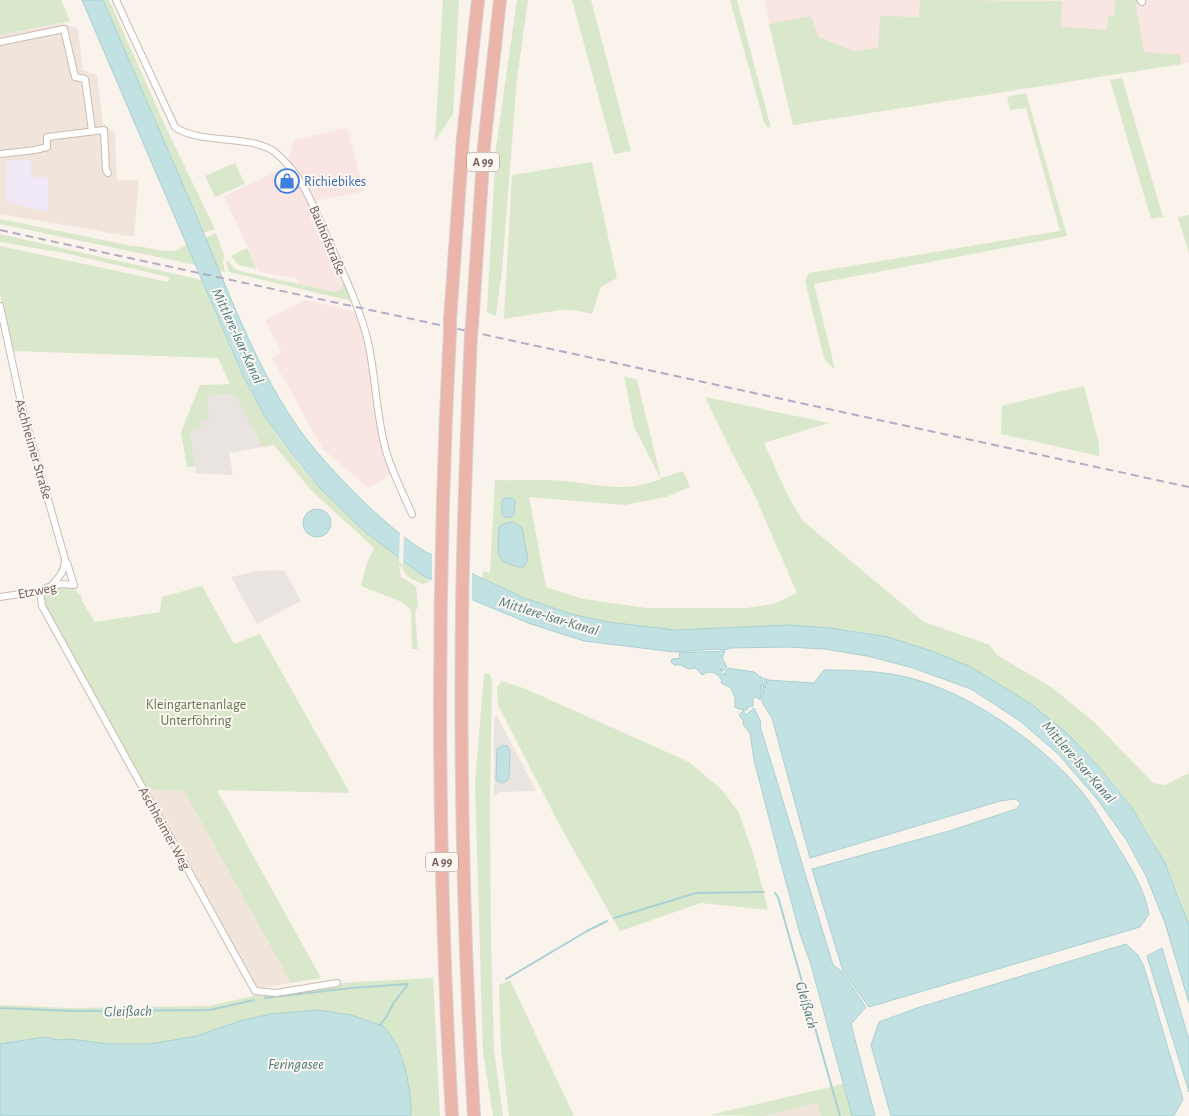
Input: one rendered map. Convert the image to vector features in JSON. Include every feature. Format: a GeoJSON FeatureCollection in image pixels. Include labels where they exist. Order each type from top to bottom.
{"type":"FeatureCollection","features":[{"type":"Feature","properties":{"kind":"highway","name":"A 99"},"geometry":{"type":"LineString","coordinates":[[452,1116],[446,1021],[440,753],[442,538],[450,326],[463,138],[478,0]]}},
{"type":"Feature","properties":{"kind":"highway","name":"A 99"},"geometry":{"type":"LineString","coordinates":[[474,1116],[469,1034],[462,820],[463,549],[471,330],[484,156],[500,0]]}},
{"type":"Feature","properties":{"kind":"street","name":"Bauhofstraße"},"geometry":{"type":"LineString","coordinates":[[116,0],[174,127],[196,135],[256,144],[274,151],[290,166],[310,198],[358,307],[368,342],[386,450],[412,514]]}},
{"type":"Feature","properties":{"kind":"street"},"geometry":{"type":"LineString","coordinates":[[0,42],[64,29],[75,77],[85,79],[92,131]]}},
{"type":"Feature","properties":{"kind":"street"},"geometry":{"type":"LineString","coordinates":[[0,154],[47,147],[47,137],[104,130],[106,170],[108,173]]}},
{"type":"Feature","properties":{"kind":"street","name":"Aschheimer Straße"},"geometry":{"type":"LineString","coordinates":[[0,306],[23,412],[74,585]]}},
{"type":"Feature","properties":{"kind":"street"},"geometry":{"type":"LineString","coordinates":[[51,586],[62,575],[65,568],[65,559]]}},
{"type":"Feature","properties":{"kind":"street","name":"Etzweg"},"geometry":{"type":"LineString","coordinates":[[0,597],[40,591],[61,584],[74,585]]}},
{"type":"Feature","properties":{"kind":"street","name":"Aschheimer Weg"},"geometry":{"type":"LineString","coordinates":[[40,591],[42,606],[256,992],[276,993],[337,983]]}},
{"type":"Feature","properties":{"kind":"shaded area"},"geometry":{"type":"Polygon","coordinates":[[[764,0],[1189,0],[1189,63],[793,125],[764,0]]]}},
{"type":"Feature","properties":{"kind":"shaded area"},"geometry":{"type":"Polygon","coordinates":[[[63,23],[78,29],[83,70],[97,75],[103,124],[115,133],[117,180],[139,180],[134,237],[0,214],[0,35],[63,23]]]}},
{"type":"Feature","properties":{"kind":"shaded area"},"geometry":{"type":"Polygon","coordinates":[[[347,128],[364,191],[316,201],[356,293],[352,301],[344,283],[340,290],[335,292],[299,284],[296,278],[259,272],[224,196],[286,167],[294,140],[347,128]]]}},
{"type":"Feature","properties":{"kind":"shaded area"},"geometry":{"type":"Polygon","coordinates":[[[7,160],[31,160],[31,177],[48,177],[48,212],[6,202],[7,160]]]}},
{"type":"Feature","properties":{"kind":"shaded area"},"geometry":{"type":"Polygon","coordinates":[[[306,300],[362,313],[388,449],[396,472],[368,488],[323,449],[272,358],[282,352],[265,320],[306,300]]]}},
{"type":"Feature","properties":{"kind":"shaded area"},"geometry":{"type":"Polygon","coordinates":[[[234,394],[263,447],[229,453],[233,475],[196,473],[190,430],[201,429],[201,420],[207,396],[234,394]]]}},
{"type":"Feature","properties":{"kind":"shaded area"},"geometry":{"type":"Polygon","coordinates":[[[284,570],[301,601],[257,624],[231,577],[257,571],[284,570]]]}},
{"type":"Feature","properties":{"kind":"shaded area"},"geometry":{"type":"Polygon","coordinates":[[[496,714],[536,791],[500,792],[494,796],[494,722],[496,714]]]}},
{"type":"Feature","properties":{"kind":"shaded area"},"geometry":{"type":"Polygon","coordinates":[[[146,789],[184,791],[291,983],[257,989],[146,789]]]}},
{"type":"Feature","properties":{"kind":"shaded area"},"geometry":{"type":"Polygon","coordinates":[[[817,1102],[821,1116],[763,1116],[817,1102]]]}},
{"type":"Feature","properties":{"kind":"green space"},"geometry":{"type":"Polygon","coordinates":[[[0,0],[61,0],[70,21],[0,35],[0,0]]]}},
{"type":"Feature","properties":{"kind":"green space"},"geometry":{"type":"Polygon","coordinates":[[[103,0],[109,0],[168,132],[215,229],[203,233],[103,0]]]}},
{"type":"Feature","properties":{"kind":"green space"},"geometry":{"type":"Polygon","coordinates":[[[443,0],[459,0],[453,114],[435,141],[443,0]]]}},
{"type":"Feature","properties":{"kind":"green space"},"geometry":{"type":"Polygon","coordinates":[[[517,0],[528,0],[517,79],[502,270],[496,316],[487,312],[496,148],[517,0]]]}},
{"type":"Feature","properties":{"kind":"green space"},"geometry":{"type":"Polygon","coordinates":[[[572,0],[591,0],[631,151],[614,154],[572,0]]]}},
{"type":"Feature","properties":{"kind":"green space"},"geometry":{"type":"Polygon","coordinates":[[[730,0],[737,0],[771,128],[766,126],[764,122],[730,0]]]}},
{"type":"Feature","properties":{"kind":"green space"},"geometry":{"type":"Polygon","coordinates":[[[920,0],[1062,1],[1061,27],[1107,30],[1108,16],[1114,16],[1115,0],[1135,0],[1144,52],[1180,55],[1181,64],[793,125],[769,24],[811,16],[818,37],[854,51],[878,48],[880,16],[919,17],[920,0]]]}},
{"type":"Feature","properties":{"kind":"green space"},"geometry":{"type":"Polygon","coordinates":[[[1122,78],[1163,217],[1151,219],[1110,80],[1122,78]]]}},
{"type":"Feature","properties":{"kind":"green space"},"geometry":{"type":"Polygon","coordinates":[[[1026,93],[1067,236],[814,284],[835,369],[824,358],[805,281],[809,273],[1060,231],[1026,108],[1010,110],[1007,97],[1026,93]]]}},
{"type":"Feature","properties":{"kind":"green space"},"geometry":{"type":"Polygon","coordinates":[[[592,162],[617,278],[601,287],[592,314],[574,310],[560,310],[504,319],[512,175],[592,162]]]}},
{"type":"Feature","properties":{"kind":"green space"},"geometry":{"type":"Polygon","coordinates":[[[235,163],[245,184],[215,197],[205,176],[235,163]]]}},
{"type":"Feature","properties":{"kind":"green space"},"geometry":{"type":"Polygon","coordinates":[[[1189,215],[1189,253],[1178,217],[1189,215]]]}},
{"type":"Feature","properties":{"kind":"green space"},"geometry":{"type":"Polygon","coordinates":[[[0,219],[162,251],[174,251],[187,245],[196,265],[0,224],[0,219]]]}},
{"type":"Feature","properties":{"kind":"green space"},"geometry":{"type":"Polygon","coordinates":[[[216,233],[224,255],[225,272],[218,270],[205,238],[216,233]]]}},
{"type":"Feature","properties":{"kind":"green space"},"geometry":{"type":"Polygon","coordinates":[[[0,234],[202,280],[247,384],[281,441],[316,484],[356,523],[399,558],[429,579],[429,582],[422,584],[413,580],[399,565],[401,577],[416,586],[418,605],[415,614],[418,649],[412,649],[411,610],[402,602],[361,586],[367,563],[374,548],[311,490],[274,445],[263,447],[234,394],[207,396],[209,419],[201,420],[201,429],[190,430],[195,467],[187,467],[181,432],[200,385],[230,384],[218,358],[13,351],[0,294],[0,246],[168,282],[169,277],[64,253],[0,242],[0,234]]]}},
{"type":"Feature","properties":{"kind":"green space"},"geometry":{"type":"Polygon","coordinates":[[[247,248],[257,269],[238,265],[231,256],[247,248]]]}},
{"type":"Feature","properties":{"kind":"green space"},"geometry":{"type":"Polygon","coordinates":[[[228,261],[235,269],[244,272],[335,292],[340,290],[344,282],[352,301],[229,272],[226,263],[228,261]]]}},
{"type":"Feature","properties":{"kind":"green space"},"geometry":{"type":"Polygon","coordinates":[[[624,376],[637,380],[661,478],[683,471],[690,487],[666,497],[624,505],[529,497],[546,587],[583,599],[646,608],[746,608],[774,604],[797,593],[755,496],[705,397],[829,423],[764,443],[788,496],[803,521],[924,622],[990,645],[997,655],[1051,687],[1093,721],[1153,783],[1165,785],[1189,773],[1189,925],[1167,867],[1136,813],[1097,765],[1053,722],[1003,686],[948,658],[889,638],[828,628],[773,626],[680,630],[596,620],[547,607],[483,579],[483,571],[490,573],[495,480],[556,480],[624,487],[661,479],[634,427],[624,376]]]}},
{"type":"Feature","properties":{"kind":"green space"},"geometry":{"type":"Polygon","coordinates":[[[1084,386],[1099,444],[1099,456],[1001,434],[1002,406],[1084,386]]]}},
{"type":"Feature","properties":{"kind":"green space","name":"Kleingartenanlage Unterföhring"},"geometry":{"type":"Polygon","coordinates":[[[202,586],[234,644],[260,634],[350,793],[217,790],[321,978],[291,983],[184,791],[146,789],[43,603],[46,594],[53,589],[71,587],[81,595],[82,601],[95,622],[160,612],[162,597],[202,586]]]}},
{"type":"Feature","properties":{"kind":"green space"},"geometry":{"type":"Polygon","coordinates":[[[484,674],[490,675],[492,680],[490,804],[494,1050],[503,1116],[493,1116],[483,1052],[475,784],[484,674]]]}},
{"type":"Feature","properties":{"kind":"green space"},"geometry":{"type":"Polygon","coordinates":[[[502,681],[526,689],[689,762],[723,791],[739,813],[754,856],[768,910],[701,903],[620,931],[560,826],[498,705],[497,687],[502,681]]]}},
{"type":"Feature","properties":{"kind":"green space"},"geometry":{"type":"Polygon","coordinates":[[[433,978],[440,1116],[411,1116],[407,1080],[351,1015],[317,1010],[271,1014],[240,1021],[197,1036],[150,1044],[108,1044],[70,1039],[58,1040],[45,1037],[0,1044],[0,1005],[70,1008],[209,1006],[280,990],[355,982],[433,978]]]}},
{"type":"Feature","properties":{"kind":"green space"},"geometry":{"type":"Polygon","coordinates":[[[510,980],[574,1116],[509,1116],[501,1049],[499,985],[510,980]]]}},
{"type":"Feature","properties":{"kind":"green space"},"geometry":{"type":"Polygon","coordinates":[[[843,1084],[852,1116],[821,1116],[817,1103],[763,1116],[710,1115],[843,1084]]]}},
{"type":"Feature","properties":{"kind":"water","name":"Mittlere-Isar-Kanal"},"geometry":{"type":"Polygon","coordinates":[[[82,0],[103,0],[242,325],[266,375],[295,423],[314,449],[377,515],[426,552],[524,598],[571,614],[608,622],[675,630],[788,625],[830,628],[888,637],[971,667],[1031,704],[1069,735],[1100,768],[1132,808],[1165,863],[1189,925],[1189,1003],[1165,923],[1147,878],[1127,841],[1097,799],[1058,754],[1020,721],[971,689],[910,667],[867,656],[824,649],[788,647],[730,648],[725,650],[675,652],[584,641],[531,624],[475,601],[422,575],[365,532],[320,488],[292,454],[265,417],[243,376],[82,0]]]}},
{"type":"Feature","properties":{"kind":"water"},"geometry":{"type":"Polygon","coordinates":[[[504,498],[512,498],[515,501],[514,515],[509,518],[502,515],[502,501],[504,498]]]}},
{"type":"Feature","properties":{"kind":"water"},"geometry":{"type":"Polygon","coordinates":[[[317,509],[327,513],[331,523],[327,533],[317,537],[307,533],[303,523],[307,513],[317,509]]]}},
{"type":"Feature","properties":{"kind":"water"},"geometry":{"type":"Polygon","coordinates":[[[514,522],[522,528],[528,560],[524,567],[518,567],[502,561],[498,553],[499,527],[506,523],[514,522]]]}},
{"type":"Feature","properties":{"kind":"water"},"geometry":{"type":"Polygon","coordinates":[[[725,651],[722,658],[727,667],[723,671],[719,668],[722,672],[718,676],[710,672],[702,675],[696,668],[689,669],[681,665],[674,665],[671,662],[672,659],[680,658],[679,653],[725,651]]]}},
{"type":"Feature","properties":{"kind":"water"},"geometry":{"type":"Polygon","coordinates":[[[728,668],[754,672],[763,678],[762,686],[759,686],[762,687],[761,691],[759,691],[761,692],[760,700],[756,697],[753,698],[753,706],[747,707],[748,709],[744,711],[735,707],[735,698],[731,688],[721,683],[722,680],[719,677],[723,673],[726,675],[725,672],[728,668]]]}},
{"type":"Feature","properties":{"kind":"water"},"geometry":{"type":"Polygon","coordinates":[[[824,670],[879,672],[933,685],[956,695],[1001,720],[1042,752],[1077,786],[1097,813],[1131,868],[1144,895],[1149,914],[1140,927],[869,1007],[843,971],[812,869],[949,831],[1016,809],[1021,803],[1015,799],[1000,801],[810,858],[772,718],[762,702],[762,692],[765,692],[763,691],[763,688],[766,687],[763,686],[764,683],[768,683],[764,681],[765,678],[768,680],[814,683],[824,670]]]}},
{"type":"Feature","properties":{"kind":"water"},"geometry":{"type":"Polygon","coordinates":[[[754,708],[761,722],[760,726],[833,965],[841,971],[866,1007],[851,1024],[875,1116],[852,1116],[780,860],[754,760],[750,733],[739,715],[743,711],[746,715],[754,708]]]}},
{"type":"Feature","properties":{"kind":"water"},"geometry":{"type":"Polygon","coordinates":[[[503,745],[507,746],[510,751],[509,779],[501,783],[496,780],[497,749],[503,745]]]}},
{"type":"Feature","properties":{"kind":"water"},"geometry":{"type":"Polygon","coordinates":[[[1126,944],[1138,955],[1144,967],[1183,1099],[1174,1116],[891,1116],[871,1045],[879,1022],[917,1008],[1126,944]]]}},
{"type":"Feature","properties":{"kind":"water"},"geometry":{"type":"Polygon","coordinates":[[[1162,948],[1189,1040],[1189,1092],[1147,956],[1162,948]]]}},
{"type":"Feature","properties":{"kind":"water","name":"Feringasee"},"geometry":{"type":"Polygon","coordinates":[[[317,1010],[351,1015],[383,1026],[396,1045],[405,1068],[410,1092],[411,1116],[0,1116],[0,1044],[45,1037],[58,1040],[70,1039],[108,1044],[150,1044],[197,1036],[240,1021],[271,1014],[317,1010]]]}},
{"type":"Feature","properties":{"kind":"pier"},"geometry":{"type":"Polygon","coordinates":[[[400,531],[404,534],[403,565],[399,562],[400,531]]]}},
{"type":"Feature","properties":{"kind":"pier"},"geometry":{"type":"Polygon","coordinates":[[[432,553],[472,572],[472,602],[432,583],[432,553]]]}},
{"type":"Feature","properties":{"kind":"waterway","name":"Gleißach"},"geometry":{"type":"LineString","coordinates":[[614,918],[696,893],[764,892]]}},
{"type":"Feature","properties":{"kind":"waterway","name":"Gleißach"},"geometry":{"type":"LineString","coordinates":[[775,893],[778,897],[840,1116]]}},
{"type":"Feature","properties":{"kind":"waterway","name":"Gleißach"},"geometry":{"type":"LineString","coordinates":[[506,979],[607,921]]}},
{"type":"Feature","properties":{"kind":"waterway","name":"Gleißach"},"geometry":{"type":"LineString","coordinates":[[265,998],[351,988],[408,984]]}},
{"type":"Feature","properties":{"kind":"waterway"},"geometry":{"type":"LineString","coordinates":[[380,1025],[408,984]]}},
{"type":"Feature","properties":{"kind":"waterway","name":"Gleißach"},"geometry":{"type":"LineString","coordinates":[[0,1008],[73,1011],[210,1010],[254,1000]]}},
{"type":"Feature","properties":{"kind":"railway"},"geometry":{"type":"LineString","coordinates":[[0,230],[1189,487]]}},
{"type":"Feature","properties":{"kind":"place","name":"Richiebikes"},"geometry":{"type":"Point","coordinates":[287,181]}}]}
